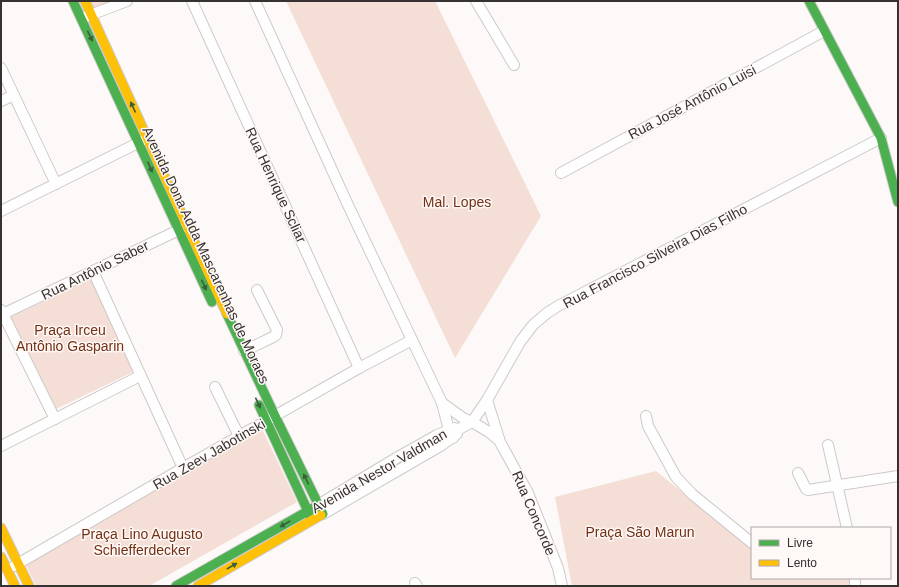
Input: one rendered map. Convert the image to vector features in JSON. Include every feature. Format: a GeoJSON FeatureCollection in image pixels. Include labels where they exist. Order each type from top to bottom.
{"type":"FeatureCollection","features":[{"type":"Feature","properties":{"kind":"main road","name":"Avenida Dona Adda Mascarenhas de Moraes"},"geometry":{"type":"LineString","coordinates":[[73,1],[143,140]]}},
{"type":"Feature","properties":{"kind":"main road","name":"Avenida Dona Adda Mascarenhas de Moraes"},"geometry":{"type":"LineString","coordinates":[[85,1],[143,140],[183,228],[244,351],[312,520]]}},
{"type":"Feature","properties":{"kind":"main road"},"geometry":{"type":"LineString","coordinates":[[809,1],[881,138],[898,202]]}},
{"type":"Feature","properties":{"kind":"main road","name":"Avenida Dona Adda Mascarenhas de Moraes"},"geometry":{"type":"LineString","coordinates":[[183,228],[217,313]]}},
{"type":"Feature","properties":{"kind":"main road","name":"Avenida Dona Adda Mascarenhas de Moraes"},"geometry":{"type":"LineString","coordinates":[[254,395],[271,419],[321,509]]}},
{"type":"Feature","properties":{"kind":"main road","name":"Avenida Nestor Valdman"},"geometry":{"type":"LineString","coordinates":[[176,586],[308,511],[321,509]]}},
{"type":"Feature","properties":{"kind":"main road","name":"Avenida Nestor Valdman"},"geometry":{"type":"LineString","coordinates":[[198,586],[312,520],[321,509]]}},
{"type":"Feature","properties":{"kind":"main road"},"geometry":{"type":"LineString","coordinates":[[1,528],[29,586]]}},
{"type":"Feature","properties":{"kind":"main road"},"geometry":{"type":"LineString","coordinates":[[1,556],[15,586]]}},
{"type":"Feature","properties":{"kind":"street"},"geometry":{"type":"LineString","coordinates":[[82,19],[127,1]]}},
{"type":"Feature","properties":{"kind":"street","name":"Rua Henrique Scliar"},"geometry":{"type":"LineString","coordinates":[[192,1],[359,368]]}},
{"type":"Feature","properties":{"kind":"street"},"geometry":{"type":"LineString","coordinates":[[255,1],[348,205],[442,403],[451,434]]}},
{"type":"Feature","properties":{"kind":"street"},"geometry":{"type":"LineString","coordinates":[[476,1],[514,65]]}},
{"type":"Feature","properties":{"kind":"street","name":"Rua José Antônio Luisi"},"geometry":{"type":"LineString","coordinates":[[561,173],[824,31]]}},
{"type":"Feature","properties":{"kind":"street"},"geometry":{"type":"LineString","coordinates":[[1,68],[56,184]]}},
{"type":"Feature","properties":{"kind":"street"},"geometry":{"type":"LineString","coordinates":[[1,101],[14,95]]}},
{"type":"Feature","properties":{"kind":"street","name":"Rua Francisco Silveira Dias Filho"},"geometry":{"type":"LineString","coordinates":[[472,422],[487,400],[526,333],[547,313],[881,138]]}},
{"type":"Feature","properties":{"kind":"street"},"geometry":{"type":"LineString","coordinates":[[1,211],[143,140]]}},
{"type":"Feature","properties":{"kind":"street","name":"Rua Antônio Saber"},"geometry":{"type":"LineString","coordinates":[[2,312],[183,228]]}},
{"type":"Feature","properties":{"kind":"street"},"geometry":{"type":"LineString","coordinates":[[93,271],[183,468]]}},
{"type":"Feature","properties":{"kind":"street"},"geometry":{"type":"LineString","coordinates":[[244,351],[273,337],[277,330],[257,290]]}},
{"type":"Feature","properties":{"kind":"street"},"geometry":{"type":"LineString","coordinates":[[2,312],[55,418]]}},
{"type":"Feature","properties":{"kind":"street","name":"Rua Zeev Jabotinski"},"geometry":{"type":"LineString","coordinates":[[7,569],[359,368],[412,340]]}},
{"type":"Feature","properties":{"kind":"street"},"geometry":{"type":"LineString","coordinates":[[1,446],[140,376]]}},
{"type":"Feature","properties":{"kind":"street"},"geometry":{"type":"LineString","coordinates":[[216,387],[239,436]]}},
{"type":"Feature","properties":{"kind":"street","name":"Rua Concorde"},"geometry":{"type":"LineString","coordinates":[[487,400],[500,442]]}},
{"type":"Feature","properties":{"kind":"street","name":"Rua Concorde"},"geometry":{"type":"LineString","coordinates":[[442,403],[463,418],[496,436],[500,442],[528,492],[558,568],[562,586]]}},
{"type":"Feature","properties":{"kind":"street"},"geometry":{"type":"LineString","coordinates":[[646,416],[648,426],[676,478],[692,494],[751,542]]}},
{"type":"Feature","properties":{"kind":"street","name":"Avenida Nestor Valdman"},"geometry":{"type":"LineString","coordinates":[[321,509],[451,434],[458,433],[461,428],[472,422]]}},
{"type":"Feature","properties":{"kind":"street"},"geometry":{"type":"LineString","coordinates":[[828,445],[847,527]]}},
{"type":"Feature","properties":{"kind":"street"},"geometry":{"type":"LineString","coordinates":[[798,473],[807,490],[898,476]]}},
{"type":"Feature","properties":{"kind":"green space"},"geometry":{"type":"Polygon","coordinates":[[[90,1],[119,1],[95,10],[90,1]]]}},
{"type":"Feature","properties":{"kind":"green space","name":"Mal. Lopes"},"geometry":{"type":"Polygon","coordinates":[[[286,1],[435,1],[541,216],[455,358],[286,1]]]}},
{"type":"Feature","properties":{"kind":"green space","name":"Praça Irceu Antônio Gasparin"},"geometry":{"type":"Polygon","coordinates":[[[91,279],[133,372],[56,409],[11,317],[91,279]]]}},
{"type":"Feature","properties":{"kind":"green space","name":"Praça Lino Augusto Schiefferdecker"},"geometry":{"type":"Polygon","coordinates":[[[261,427],[297,502],[149,586],[36,586],[24,561],[261,427]]]}},
{"type":"Feature","properties":{"kind":"green space","name":"Praça São Marun"},"geometry":{"type":"Polygon","coordinates":[[[656,471],[751,547],[751,579],[849,579],[849,586],[572,586],[555,497],[656,471]]]}},
{"type":"Feature","properties":{"kind":"traffic: fast"},"geometry":{"type":"LineString","coordinates":[[73,1],[212,302]]}},
{"type":"Feature","properties":{"kind":"traffic: fast"},"geometry":{"type":"LineString","coordinates":[[809,1],[881,138],[898,202]]}},
{"type":"Feature","properties":{"kind":"traffic: fast"},"geometry":{"type":"LineString","coordinates":[[227,314],[323,514],[321,515]]}},
{"type":"Feature","properties":{"kind":"traffic: fast"},"geometry":{"type":"LineString","coordinates":[[259,405],[312,520]]}},
{"type":"Feature","properties":{"kind":"traffic: fast"},"geometry":{"type":"LineString","coordinates":[[176,586],[315,507]]}},
{"type":"Feature","properties":{"kind":"traffic: slow"},"geometry":{"type":"LineString","coordinates":[[85,1],[227,314]]}},
{"type":"Feature","properties":{"kind":"traffic: slow"},"geometry":{"type":"LineString","coordinates":[[198,586],[321,515]]}},
{"type":"Feature","properties":{"kind":"traffic: slow"},"geometry":{"type":"LineString","coordinates":[[1,528],[29,586]]}},
{"type":"Feature","properties":{"kind":"traffic: slow"},"geometry":{"type":"LineString","coordinates":[[1,557],[15,586]]}}]}
